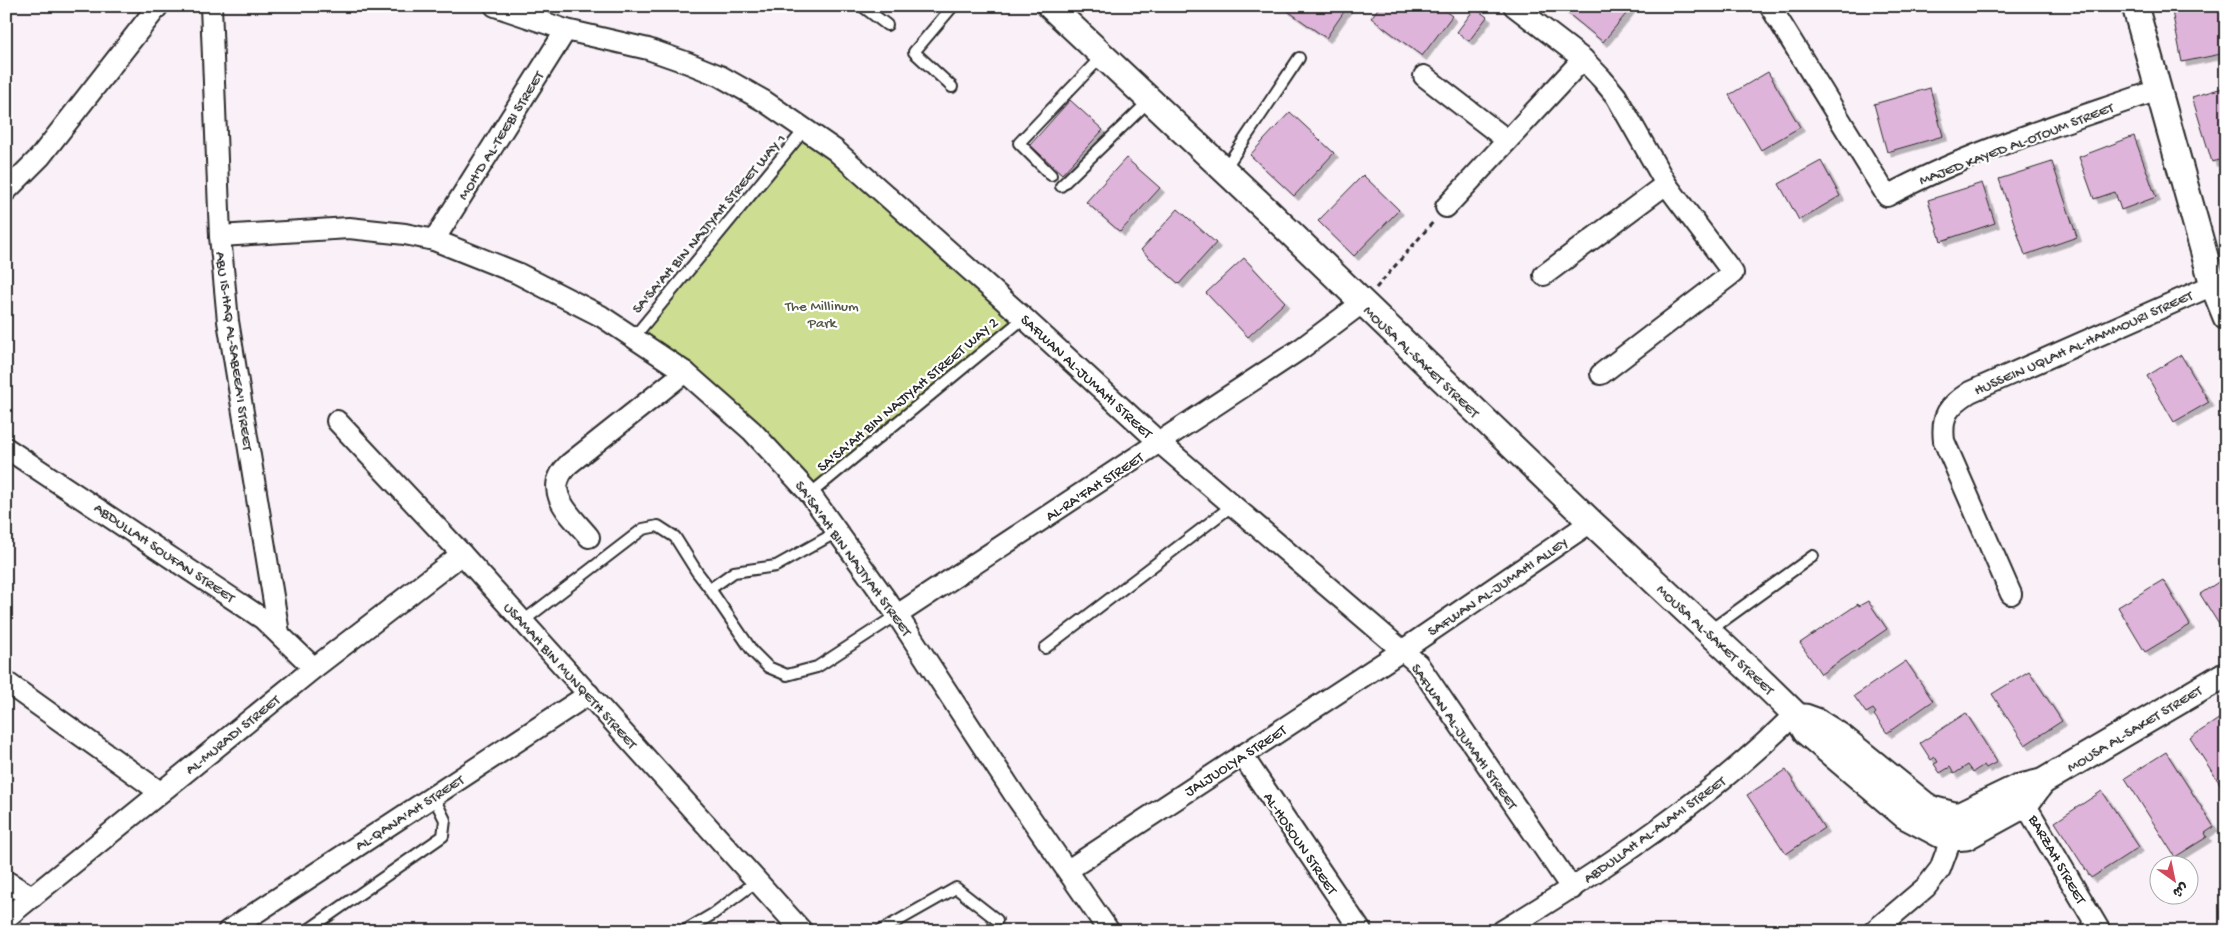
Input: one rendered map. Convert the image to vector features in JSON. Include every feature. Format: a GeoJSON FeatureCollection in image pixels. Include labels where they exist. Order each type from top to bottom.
{"type":"FeatureCollection","features":[{"type":"Feature","properties":{"kind":"street"},"geometry":{"type":"LineString","coordinates":[[6,192],[40,157],[158,6]]}},
{"type":"Feature","properties":{"kind":"street","name":"ABU IS-HAQ AL-SABEEA'I STREET"},"geometry":{"type":"LineString","coordinates":[[211,6],[220,236],[228,321],[279,634]]}},
{"type":"Feature","properties":{"kind":"street","name":"SAFWAN AL-JUMAHI STREET"},"geometry":{"type":"LineString","coordinates":[[495,6],[566,30],[648,49],[688,63],[728,81],[805,129],[866,176],[1160,443],[1418,664],[1572,889]]}},
{"type":"Feature","properties":{"kind":"street","name":"MOUSA AL-SAKET STREET"},"geometry":{"type":"LineString","coordinates":[[1050,6],[1591,522],[1796,714],[1816,721],[1840,736],[1966,837],[2042,782],[2226,674]]}},
{"type":"Feature","properties":{"kind":"street"},"geometry":{"type":"LineString","coordinates":[[1514,6],[1583,59],[1616,96],[1666,184],[1733,273],[1601,374]]}},
{"type":"Feature","properties":{"kind":"street","name":"MAJED KAYED AL-OTOUM STREET"},"geometry":{"type":"LineString","coordinates":[[1771,6],[1886,196],[1920,178],[1973,157],[2158,90]]}},
{"type":"Feature","properties":{"kind":"street"},"geometry":{"type":"LineString","coordinates":[[2136,6],[2213,285],[2226,317]]}},
{"type":"Feature","properties":{"kind":"street","name":"MOH'D AL-TEEBI STREET"},"geometry":{"type":"LineString","coordinates":[[434,240],[566,30]]}},
{"type":"Feature","properties":{"kind":"street"},"geometry":{"type":"LineString","coordinates":[[1446,207],[1583,59]]}},
{"type":"Feature","properties":{"kind":"street"},"geometry":{"type":"LineString","coordinates":[[1424,76],[1507,140]]}},
{"type":"Feature","properties":{"kind":"street"},"geometry":{"type":"LineString","coordinates":[[1544,274],[1666,184]]}},
{"type":"Feature","properties":{"kind":"street","name":"SA'SA'AH BIN NAJIYAH STREET"},"geometry":{"type":"LineString","coordinates":[[220,236],[349,228],[405,234],[434,240],[517,273],[601,316],[686,372],[752,431],[810,494],[897,615],[1014,794],[1109,931]]}},
{"type":"Feature","properties":{"kind":"street","name":"HUSSEIN UQLAH AL-HAMMOURI STREET"},"geometry":{"type":"LineString","coordinates":[[2011,594],[1944,441],[1942,423],[1948,409],[1970,392],[2213,285]]}},
{"type":"Feature","properties":{"kind":"street","name":"AL-RA'FAH STREET"},"geometry":{"type":"LineString","coordinates":[[897,615],[1160,443],[1310,342],[1362,303]]}},
{"type":"Feature","properties":{"kind":"street"},"geometry":{"type":"LineString","coordinates":[[589,537],[560,502],[557,489],[560,475],[570,464],[686,372]]}},
{"type":"Feature","properties":{"kind":"street","name":"USAMAH BIN MUNQETH STREET"},"geometry":{"type":"LineString","coordinates":[[337,421],[462,554],[802,931]]}},
{"type":"Feature","properties":{"kind":"street","name":"ABDULLAH SOUFAN STREET"},"geometry":{"type":"LineString","coordinates":[[6,448],[263,618],[314,668]]}},
{"type":"Feature","properties":{"kind":"street","name":"SAFWAN AL-JUMAHI ALLEY"},"geometry":{"type":"LineString","coordinates":[[1403,650],[1591,522]]}},
{"type":"Feature","properties":{"kind":"street","name":"AL-MURADI STREET"},"geometry":{"type":"LineString","coordinates":[[6,918],[314,668],[462,554]]}},
{"type":"Feature","properties":{"kind":"street","name":"JALJUOLYA STREET"},"geometry":{"type":"LineString","coordinates":[[1068,870],[1403,650]]}},
{"type":"Feature","properties":{"kind":"street"},"geometry":{"type":"LineString","coordinates":[[6,682],[160,792]]}},
{"type":"Feature","properties":{"kind":"street","name":"AL-QANA'AH STREET"},"geometry":{"type":"LineString","coordinates":[[228,931],[589,694]]}},
{"type":"Feature","properties":{"kind":"street","name":"ABDULLAH AL-ALAMI STREET"},"geometry":{"type":"LineString","coordinates":[[1502,931],[1572,889],[1709,791],[1759,750],[1796,714]]}},
{"type":"Feature","properties":{"kind":"street","name":"AL-HOSOUN STREET"},"geometry":{"type":"LineString","coordinates":[[1242,755],[1361,931]]}},
{"type":"Feature","properties":{"kind":"street","name":"BARZAH STREET"},"geometry":{"type":"LineString","coordinates":[[2021,796],[2100,931]]}},
{"type":"Feature","properties":{"kind":"street"},"geometry":{"type":"LineString","coordinates":[[1874,931],[1926,888],[1940,869],[1955,827]]}},
{"type":"Feature","properties":{"kind":"street"},"geometry":{"type":"LineString","coordinates":[[6,881],[32,896]]}},
{"type":"Feature","properties":{"kind":"lane"},"geometry":{"type":"LineString","coordinates":[[862,6],[887,25]]}},
{"type":"Feature","properties":{"kind":"lane"},"geometry":{"type":"LineString","coordinates":[[952,87],[914,52],[953,6]]}},
{"type":"Feature","properties":{"kind":"lane"},"geometry":{"type":"LineString","coordinates":[[1051,175],[1019,143],[1103,55]]}},
{"type":"Feature","properties":{"kind":"lane"},"geometry":{"type":"LineString","coordinates":[[1224,171],[1299,58]]}},
{"type":"Feature","properties":{"kind":"lane"},"geometry":{"type":"LineString","coordinates":[[1061,186],[1150,100]]}},
{"type":"Feature","properties":{"kind":"lane","name":"SA'SA'AH BIN NAJIYAH STREET WAY 1"},"geometry":{"type":"LineString","coordinates":[[634,337],[805,129]]}},
{"type":"Feature","properties":{"kind":"lane","name":"SA'SA'AH BIN NAJIYAH STREET WAY 2"},"geometry":{"type":"LineString","coordinates":[[810,494],[1024,318]]}},
{"type":"Feature","properties":{"kind":"lane"},"geometry":{"type":"LineString","coordinates":[[1045,648],[1233,505]]}},
{"type":"Feature","properties":{"kind":"lane"},"geometry":{"type":"LineString","coordinates":[[522,622],[643,529],[658,526],[675,537],[752,652],[768,668],[787,675],[817,667],[897,615]]}},
{"type":"Feature","properties":{"kind":"lane"},"geometry":{"type":"LineString","coordinates":[[710,589],[734,572],[776,566],[837,532]]}},
{"type":"Feature","properties":{"kind":"lane"},"geometry":{"type":"LineString","coordinates":[[1708,631],[1813,556]]}},
{"type":"Feature","properties":{"kind":"lane"},"geometry":{"type":"LineString","coordinates":[[308,930],[443,836],[445,820],[433,796]]}},
{"type":"Feature","properties":{"kind":"lane"},"geometry":{"type":"LineString","coordinates":[[684,931],[713,914],[757,881]]}},
{"type":"Feature","properties":{"kind":"lane"},"geometry":{"type":"LineString","coordinates":[[880,931],[956,888],[997,920]]}},
{"type":"Feature","properties":{"kind":"path"},"geometry":{"type":"LineString","coordinates":[[1362,303],[1446,207]]}},
{"type":"Feature","properties":{"kind":"green space","name":"The Millinum Park"},"geometry":{"type":"Polygon","coordinates":[[[805,129],[1024,318],[810,494],[634,337],[805,129]]]}},
{"type":"Feature","properties":{"kind":"building"},"geometry":{"type":"Polygon","coordinates":[[[1286,6],[1348,6],[1326,38],[1285,9],[1286,6]]]}},
{"type":"Feature","properties":{"kind":"building"},"geometry":{"type":"Polygon","coordinates":[[[1380,6],[1438,6],[1452,16],[1422,56],[1371,18],[1380,6]]]}},
{"type":"Feature","properties":{"kind":"building"},"geometry":{"type":"Polygon","coordinates":[[[1559,6],[1629,6],[1630,9],[1603,42],[1559,6]]]}},
{"type":"Feature","properties":{"kind":"building"},"geometry":{"type":"Polygon","coordinates":[[[2171,6],[2222,6],[2226,25],[2226,53],[2182,62],[2171,6]]]}},
{"type":"Feature","properties":{"kind":"building"},"geometry":{"type":"Polygon","coordinates":[[[1475,8],[1487,17],[1469,41],[1457,32],[1475,8]]]}},
{"type":"Feature","properties":{"kind":"building"},"geometry":{"type":"Polygon","coordinates":[[[1768,72],[1800,127],[1761,150],[1729,95],[1768,72]]]}},
{"type":"Feature","properties":{"kind":"building"},"geometry":{"type":"Polygon","coordinates":[[[2226,87],[2226,158],[2212,162],[2192,97],[2226,87]]]}},
{"type":"Feature","properties":{"kind":"building"},"geometry":{"type":"Polygon","coordinates":[[[1930,88],[1943,136],[1887,152],[1874,104],[1930,88]]]}},
{"type":"Feature","properties":{"kind":"building"},"geometry":{"type":"Polygon","coordinates":[[[1070,100],[1103,130],[1062,174],[1030,145],[1070,100]]]}},
{"type":"Feature","properties":{"kind":"building"},"geometry":{"type":"Polygon","coordinates":[[[1290,112],[1334,153],[1294,196],[1250,155],[1290,112]]]}},
{"type":"Feature","properties":{"kind":"building"},"geometry":{"type":"Polygon","coordinates":[[[2134,136],[2156,197],[2121,210],[2115,192],[2094,199],[2079,157],[2134,136]]]}},
{"type":"Feature","properties":{"kind":"building"},"geometry":{"type":"Polygon","coordinates":[[[1126,158],[1160,188],[1120,232],[1086,202],[1126,158]]]}},
{"type":"Feature","properties":{"kind":"building"},"geometry":{"type":"Polygon","coordinates":[[[1821,161],[1840,196],[1799,220],[1779,184],[1821,161]]]}},
{"type":"Feature","properties":{"kind":"building"},"geometry":{"type":"Polygon","coordinates":[[[2052,162],[2077,237],[2025,255],[1999,179],[2052,162]]]}},
{"type":"Feature","properties":{"kind":"building"},"geometry":{"type":"Polygon","coordinates":[[[1363,175],[1399,210],[1354,256],[1318,221],[1363,175]]]}},
{"type":"Feature","properties":{"kind":"building"},"geometry":{"type":"Polygon","coordinates":[[[1982,183],[1995,223],[1941,241],[1928,200],[1982,183]]]}},
{"type":"Feature","properties":{"kind":"building"},"geometry":{"type":"Polygon","coordinates":[[[1178,209],[1216,243],[1179,284],[1141,250],[1178,209]]]}},
{"type":"Feature","properties":{"kind":"building"},"geometry":{"type":"Polygon","coordinates":[[[1244,258],[1285,302],[1248,337],[1206,293],[1244,258]]]}},
{"type":"Feature","properties":{"kind":"building"},"geometry":{"type":"Polygon","coordinates":[[[2181,355],[2209,402],[2174,422],[2147,376],[2181,355]]]}},
{"type":"Feature","properties":{"kind":"building"},"geometry":{"type":"Polygon","coordinates":[[[2226,577],[2226,622],[2220,626],[2200,594],[2226,577]]]}},
{"type":"Feature","properties":{"kind":"building"},"geometry":{"type":"Polygon","coordinates":[[[2163,580],[2190,625],[2145,652],[2118,607],[2163,580]]]}},
{"type":"Feature","properties":{"kind":"building"},"geometry":{"type":"Polygon","coordinates":[[[1868,601],[1887,629],[1821,674],[1800,643],[1858,604],[1859,606],[1868,601]]]}},
{"type":"Feature","properties":{"kind":"building"},"geometry":{"type":"Polygon","coordinates":[[[1906,661],[1933,701],[1887,733],[1874,715],[1876,713],[1873,709],[1866,713],[1854,696],[1906,661]]]}},
{"type":"Feature","properties":{"kind":"building"},"geometry":{"type":"Polygon","coordinates":[[[2029,671],[2062,721],[2025,745],[1992,694],[2029,671]]]}},
{"type":"Feature","properties":{"kind":"building"},"geometry":{"type":"Polygon","coordinates":[[[1966,713],[1997,762],[1986,768],[1984,765],[1973,772],[1968,765],[1954,774],[1950,767],[1940,773],[1934,764],[1938,762],[1935,757],[1931,760],[1920,743],[1966,713]]]}},
{"type":"Feature","properties":{"kind":"building"},"geometry":{"type":"Polygon","coordinates":[[[2226,714],[2226,793],[2190,738],[2226,714]]]}},
{"type":"Feature","properties":{"kind":"building"},"geometry":{"type":"Polygon","coordinates":[[[2166,752],[2214,827],[2205,833],[2207,837],[2180,854],[2173,854],[2125,778],[2166,752]]]}},
{"type":"Feature","properties":{"kind":"building"},"geometry":{"type":"Polygon","coordinates":[[[1786,770],[1824,828],[1786,854],[1747,795],[1786,770]]]}},
{"type":"Feature","properties":{"kind":"building"},"geometry":{"type":"Polygon","coordinates":[[[2102,791],[2139,847],[2091,878],[2055,822],[2102,791]]]}}]}
